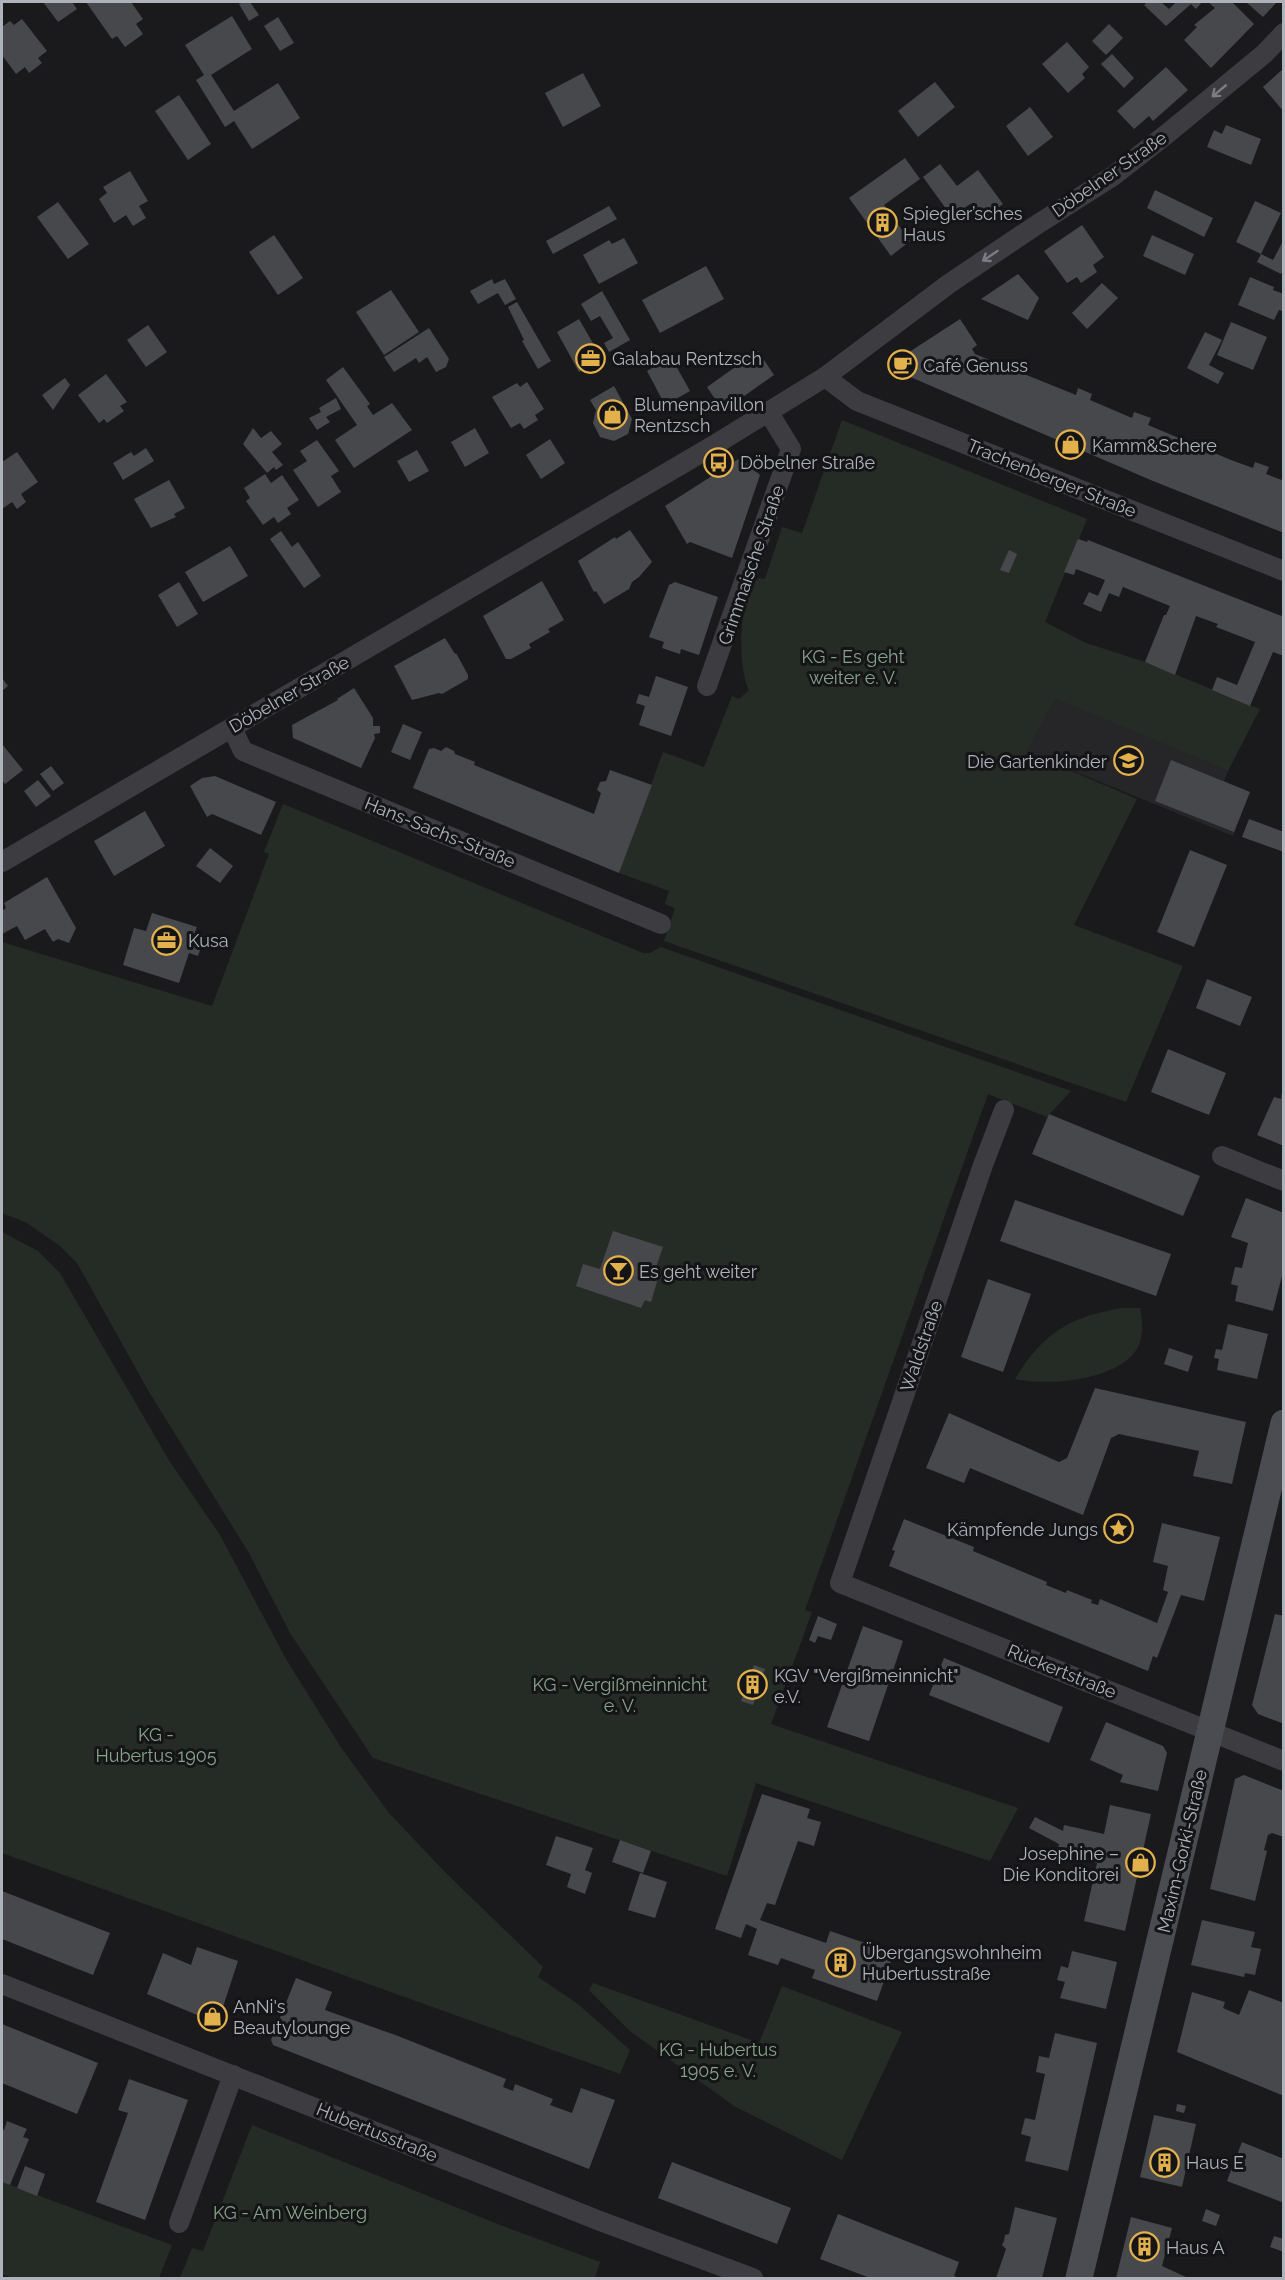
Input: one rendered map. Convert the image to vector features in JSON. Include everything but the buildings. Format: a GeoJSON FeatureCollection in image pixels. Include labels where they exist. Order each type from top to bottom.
{"type":"FeatureCollection","features":[{"type":"Feature","properties":{"kind":"street","name":"Döbelner Straße"},"geometry":{"type":"LineString","coordinates":[[2,862],[769,413],[825,377],[950,283],[1113,176],[1194,112],[1263,54],[1284,33]]}},
{"type":"Feature","properties":{"kind":"street","name":"Trachenberger Straße"},"geometry":{"type":"LineString","coordinates":[[825,377],[857,400],[1284,571]]}},
{"type":"Feature","properties":{"kind":"street","name":"Grimmaische Straße"},"geometry":{"type":"LineString","coordinates":[[707,686],[791,449],[769,413]]}},
{"type":"Feature","properties":{"kind":"street","name":"Hans-Sachs-Straße"},"geometry":{"type":"LineString","coordinates":[[232,728],[243,751],[661,924]]}},
{"type":"Feature","properties":{"kind":"street","name":"Waldstraße"},"geometry":{"type":"LineString","coordinates":[[840,1583],[983,1165],[1004,1110]]}},
{"type":"Feature","properties":{"kind":"street"},"geometry":{"type":"LineString","coordinates":[[1222,1156],[1284,1180]]}},
{"type":"Feature","properties":{"kind":"street","name":"Maxim-Gorki-Straße"},"geometry":{"type":"LineString","coordinates":[[1079,2278],[1284,1423]]}},
{"type":"Feature","properties":{"kind":"street","name":"Rückertstraße"},"geometry":{"type":"LineString","coordinates":[[840,1583],[1284,1761]]}},
{"type":"Feature","properties":{"kind":"street","name":"Hubertusstraße"},"geometry":{"type":"LineString","coordinates":[[2,1984],[600,2221],[753,2278]]}},
{"type":"Feature","properties":{"kind":"street"},"geometry":{"type":"LineString","coordinates":[[179,2223],[232,2075]]}},
{"type":"Feature","properties":{"kind":"shaded area","name":"Die Gartenkinder"},"geometry":{"type":"Polygon","coordinates":[[[1055,697],[1228,771],[1224,781],[1250,792],[1233,836],[1027,752],[1055,697]]]}},
{"type":"Feature","properties":{"kind":"green space","name":"KG - Es geht weiter e. V."},"geometry":{"type":"Polygon","coordinates":[[[842,420],[1087,519],[1045,622],[1086,643],[1145,662],[1260,709],[1228,771],[1055,698],[1027,752],[1137,799],[1074,925],[1183,966],[1126,1102],[664,941],[675,908],[665,904],[669,891],[619,873],[663,752],[704,767],[732,696],[739,699],[749,690],[745,680],[741,649],[743,615],[747,600],[752,587],[759,578],[765,579],[782,527],[802,533],[842,420]]]}},
{"type":"Feature","properties":{"kind":"green space","name":"KG - Vergißmeinnicht e. V."},"geometry":{"type":"Polygon","coordinates":[[[283,804],[643,953],[650,953],[661,947],[1071,1091],[1047,1117],[988,1094],[805,1610],[812,1612],[771,1724],[1018,1808],[990,1861],[756,1783],[727,1876],[373,1758],[290,1633],[249,1553],[149,1392],[77,1263],[60,1246],[27,1223],[2,1213],[2,942],[212,1006],[269,854],[264,852],[283,804]]]}},
{"type":"Feature","properties":{"kind":"green space","name":"KG - Hubertus 1905"},"geometry":{"type":"Polygon","coordinates":[[[2,1232],[38,1251],[60,1273],[170,1462],[220,1535],[286,1659],[342,1749],[389,1813],[447,1874],[543,1967],[538,1977],[578,2004],[630,2050],[620,2074],[2,1853],[2,1232]]]}},
{"type":"Feature","properties":{"kind":"green space"},"geometry":{"type":"Polygon","coordinates":[[[1123,1308],[1140,1308],[1142,1325],[1140,1343],[1134,1353],[1124,1362],[1111,1370],[1078,1379],[1044,1382],[1015,1379],[1036,1350],[1059,1330],[1088,1316],[1123,1308]]]}},
{"type":"Feature","properties":{"kind":"green space","name":"KG - Hubertus 1905 e. V."},"geometry":{"type":"Polygon","coordinates":[[[593,1983],[759,2043],[782,1986],[902,2032],[842,2160],[734,2106],[630,2031],[589,1990],[593,1983]]]}},
{"type":"Feature","properties":{"kind":"green space","name":"KG - Am Weinberg"},"geometry":{"type":"Polygon","coordinates":[[[252,2125],[500,2225],[600,2262],[595,2278],[180,2278],[192,2248],[203,2251],[252,2125]]]}},
{"type":"Feature","properties":{"kind":"green space","name":"KG - Am Weinberg"},"geometry":{"type":"Polygon","coordinates":[[[2,2182],[172,2245],[159,2278],[13,2278],[2,2274],[2,2182]]]}},
{"type":"Feature","properties":{"kind":"place","name":"Spiegler’sches Haus"},"geometry":{"type":"Point","coordinates":[882,223]}},
{"type":"Feature","properties":{"kind":"place","name":"Galabau Rentzsch"},"geometry":{"type":"Point","coordinates":[591,358]}},
{"type":"Feature","properties":{"kind":"place","name":"Café Genuss"},"geometry":{"type":"Point","coordinates":[902,365]}},
{"type":"Feature","properties":{"kind":"place","name":"Blumenpavillon Rentzsch"},"geometry":{"type":"Point","coordinates":[613,414]}},
{"type":"Feature","properties":{"kind":"place","name":"Kamm&Schere"},"geometry":{"type":"Point","coordinates":[1071,445]}},
{"type":"Feature","properties":{"kind":"place","name":"Döbelner Straße"},"geometry":{"type":"Point","coordinates":[719,462]}},
{"type":"Feature","properties":{"kind":"place","name":"Die Gartenkinder"},"geometry":{"type":"Point","coordinates":[1128,761]}},
{"type":"Feature","properties":{"kind":"place","name":"Kusa"},"geometry":{"type":"Point","coordinates":[167,940]}},
{"type":"Feature","properties":{"kind":"place","name":"Es geht weiter"},"geometry":{"type":"Point","coordinates":[618,1271]}},
{"type":"Feature","properties":{"kind":"place","name":"Kämpfende Jungs"},"geometry":{"type":"Point","coordinates":[1119,1529]}},
{"type":"Feature","properties":{"kind":"place","name":"KGV \"Vergißmeinnicht\" e.V."},"geometry":{"type":"Point","coordinates":[753,1685]}},
{"type":"Feature","properties":{"kind":"place","name":"Josephine – Die Konditorei"},"geometry":{"type":"Point","coordinates":[1140,1863]}},
{"type":"Feature","properties":{"kind":"place","name":"Übergangswohnheim Hubertusstraße"},"geometry":{"type":"Point","coordinates":[841,1962]}},
{"type":"Feature","properties":{"kind":"place","name":"AnNi's Beautylounge"},"geometry":{"type":"Point","coordinates":[212,2016]}},
{"type":"Feature","properties":{"kind":"place","name":"Haus E"},"geometry":{"type":"Point","coordinates":[1165,2162]}},
{"type":"Feature","properties":{"kind":"place","name":"Haus A"},"geometry":{"type":"Point","coordinates":[1145,2247]}}]}
